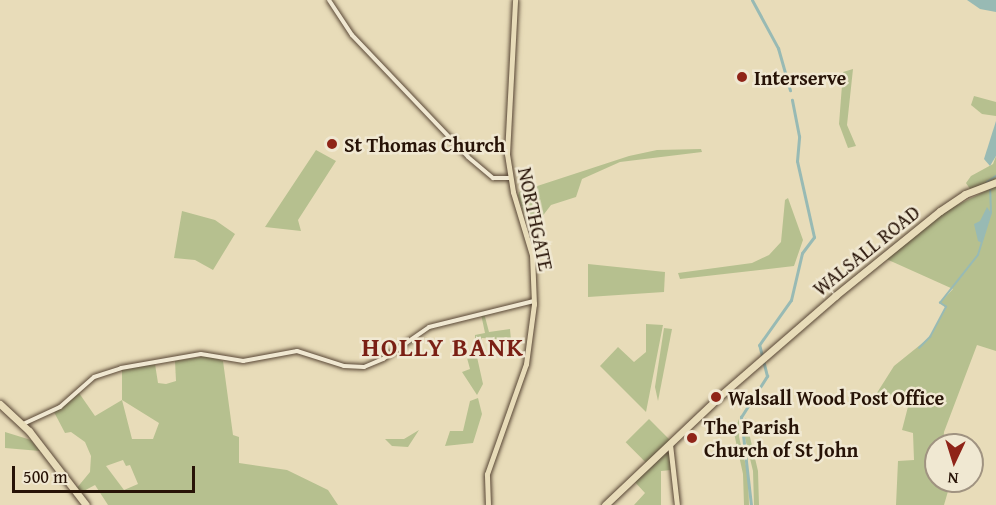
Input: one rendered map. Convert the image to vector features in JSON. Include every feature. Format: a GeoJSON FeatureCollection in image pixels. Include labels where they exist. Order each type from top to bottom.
{"type":"FeatureCollection","features":[{"type":"Feature","properties":{"kind":"highway","name":"WALSALL ROAD"},"geometry":{"type":"LineString","coordinates":[[605,505],[762,359],[940,211],[965,194],[996,182]]}},
{"type":"Feature","properties":{"kind":"highway"},"geometry":{"type":"LineString","coordinates":[[0,405],[23,425],[86,505]]}},
{"type":"Feature","properties":{"kind":"main road","name":"NORTHGATE"},"geometry":{"type":"LineString","coordinates":[[488,505],[487,474],[528,356],[534,301],[532,255],[510,178],[507,137],[515,0]]}},
{"type":"Feature","properties":{"kind":"main road"},"geometry":{"type":"LineString","coordinates":[[671,442],[677,505]]}},
{"type":"Feature","properties":{"kind":"street"},"geometry":{"type":"LineString","coordinates":[[329,0],[352,35],[468,157],[493,178],[510,178]]}},
{"type":"Feature","properties":{"kind":"street"},"geometry":{"type":"LineString","coordinates":[[23,425],[60,406],[94,377],[120,368],[201,354],[243,361],[302,351],[344,366],[364,366],[383,359],[429,327],[534,301]]}},
{"type":"Feature","properties":{"kind":"green space"},"geometry":{"type":"Polygon","coordinates":[[[853,69],[847,125],[856,146],[848,148],[839,124],[843,72],[853,69]]]}},
{"type":"Feature","properties":{"kind":"green space"},"geometry":{"type":"Polygon","coordinates":[[[974,96],[996,102],[996,116],[982,114],[971,105],[974,96]]]}},
{"type":"Feature","properties":{"kind":"green space"},"geometry":{"type":"Polygon","coordinates":[[[701,149],[702,152],[620,162],[582,179],[576,197],[551,205],[541,218],[527,222],[518,196],[519,192],[629,156],[657,150],[701,149]]]}},
{"type":"Feature","properties":{"kind":"green space"},"geometry":{"type":"Polygon","coordinates":[[[316,150],[336,161],[298,220],[301,231],[265,227],[316,150]]]}},
{"type":"Feature","properties":{"kind":"green space"},"geometry":{"type":"Polygon","coordinates":[[[996,156],[996,180],[970,189],[966,183],[971,176],[993,164],[996,156]]]}},
{"type":"Feature","properties":{"kind":"green space"},"geometry":{"type":"Polygon","coordinates":[[[996,186],[996,351],[977,345],[944,433],[924,433],[924,493],[948,493],[944,505],[896,505],[898,461],[914,460],[913,433],[902,430],[911,395],[875,396],[894,366],[930,337],[946,308],[940,303],[953,289],[884,258],[941,213],[996,186]]]}},
{"type":"Feature","properties":{"kind":"green space"},"geometry":{"type":"Polygon","coordinates":[[[788,198],[803,240],[794,266],[680,279],[678,273],[752,263],[769,255],[781,242],[785,200],[788,198]]]}},
{"type":"Feature","properties":{"kind":"green space"},"geometry":{"type":"Polygon","coordinates":[[[182,211],[215,220],[235,234],[213,270],[195,260],[174,258],[182,211]]]}},
{"type":"Feature","properties":{"kind":"green space"},"geometry":{"type":"Polygon","coordinates":[[[588,264],[665,272],[664,292],[588,297],[588,264]]]}},
{"type":"Feature","properties":{"kind":"green space"},"geometry":{"type":"Polygon","coordinates":[[[484,313],[489,332],[510,329],[511,340],[482,338],[480,353],[475,353],[475,335],[485,333],[481,314],[484,313]]]}},
{"type":"Feature","properties":{"kind":"green space"},"geometry":{"type":"Polygon","coordinates":[[[646,324],[663,325],[646,412],[600,366],[618,347],[634,362],[646,352],[646,324]]]}},
{"type":"Feature","properties":{"kind":"green space"},"geometry":{"type":"Polygon","coordinates":[[[664,328],[672,329],[658,401],[655,387],[664,328]]]}},
{"type":"Feature","properties":{"kind":"green space"},"geometry":{"type":"Polygon","coordinates":[[[207,356],[223,361],[233,435],[239,437],[239,463],[287,470],[328,490],[338,505],[108,505],[95,485],[80,493],[76,489],[90,472],[91,456],[85,442],[71,432],[65,433],[54,412],[79,393],[95,416],[122,400],[122,369],[155,364],[158,383],[166,384],[176,381],[175,361],[207,356]],[[122,400],[132,439],[153,439],[159,423],[122,400]],[[123,460],[106,466],[124,490],[138,484],[130,465],[126,466],[123,460]]]}},
{"type":"Feature","properties":{"kind":"green space"},"geometry":{"type":"Polygon","coordinates":[[[477,357],[483,384],[477,395],[462,372],[470,369],[467,358],[477,357]]]}},
{"type":"Feature","properties":{"kind":"green space"},"geometry":{"type":"Polygon","coordinates":[[[478,398],[482,414],[473,443],[445,446],[450,431],[463,431],[470,401],[478,398]]]}},
{"type":"Feature","properties":{"kind":"green space"},"geometry":{"type":"Polygon","coordinates":[[[745,418],[751,420],[749,433],[758,471],[759,505],[754,505],[753,471],[743,430],[745,418]]]}},
{"type":"Feature","properties":{"kind":"green space"},"geometry":{"type":"Polygon","coordinates":[[[649,419],[671,441],[648,464],[626,442],[649,419]]]}},
{"type":"Feature","properties":{"kind":"green space"},"geometry":{"type":"Polygon","coordinates":[[[739,419],[739,437],[748,474],[749,505],[744,505],[743,474],[734,433],[739,419]]]}},
{"type":"Feature","properties":{"kind":"green space"},"geometry":{"type":"Polygon","coordinates":[[[419,430],[408,447],[392,446],[385,439],[404,439],[419,430]]]}},
{"type":"Feature","properties":{"kind":"green space"},"geometry":{"type":"Polygon","coordinates":[[[5,432],[31,440],[40,451],[5,448],[5,432]]]}},
{"type":"Feature","properties":{"kind":"green space"},"geometry":{"type":"Polygon","coordinates":[[[669,446],[671,470],[661,471],[661,505],[634,505],[645,493],[634,481],[669,446]]]}},
{"type":"Feature","properties":{"kind":"water"},"geometry":{"type":"Polygon","coordinates":[[[967,0],[996,0],[996,12],[980,9],[967,0]]]}},
{"type":"Feature","properties":{"kind":"water"},"geometry":{"type":"Polygon","coordinates":[[[996,121],[996,156],[990,166],[984,159],[996,121]]]}},
{"type":"Feature","properties":{"kind":"water"},"geometry":{"type":"Polygon","coordinates":[[[987,207],[991,213],[982,243],[978,241],[974,224],[980,221],[987,207]]]}},
{"type":"Feature","properties":{"kind":"waterway"},"geometry":{"type":"LineString","coordinates":[[752,0],[778,48],[790,90]]}},
{"type":"Feature","properties":{"kind":"waterway"},"geometry":{"type":"LineString","coordinates":[[751,505],[741,417],[767,376],[759,345],[791,300],[802,253],[814,237],[797,161],[799,136],[792,100]]}},
{"type":"Feature","properties":{"kind":"waterway"},"geometry":{"type":"LineString","coordinates":[[987,182],[996,176]]}},
{"type":"Feature","properties":{"kind":"waterway"},"geometry":{"type":"LineString","coordinates":[[919,348],[930,337],[946,307],[940,303],[978,255],[991,213],[990,188]]}},
{"type":"Feature","properties":{"kind":"place","name":"Interserve"},"geometry":{"type":"Point","coordinates":[742,77]}},
{"type":"Feature","properties":{"kind":"place","name":"St Thomas Church"},"geometry":{"type":"Point","coordinates":[332,144]}},
{"type":"Feature","properties":{"kind":"place","name":"Walsall Wood Post Office"},"geometry":{"type":"Point","coordinates":[716,397]}},
{"type":"Feature","properties":{"kind":"place","name":"The Parish Church of St John"},"geometry":{"type":"Point","coordinates":[692,438]}},
{"type":"Feature","properties":{"kind":"district","name":"HOLLY BANK"},"geometry":{"type":"Point","coordinates":[443,347]}}]}
